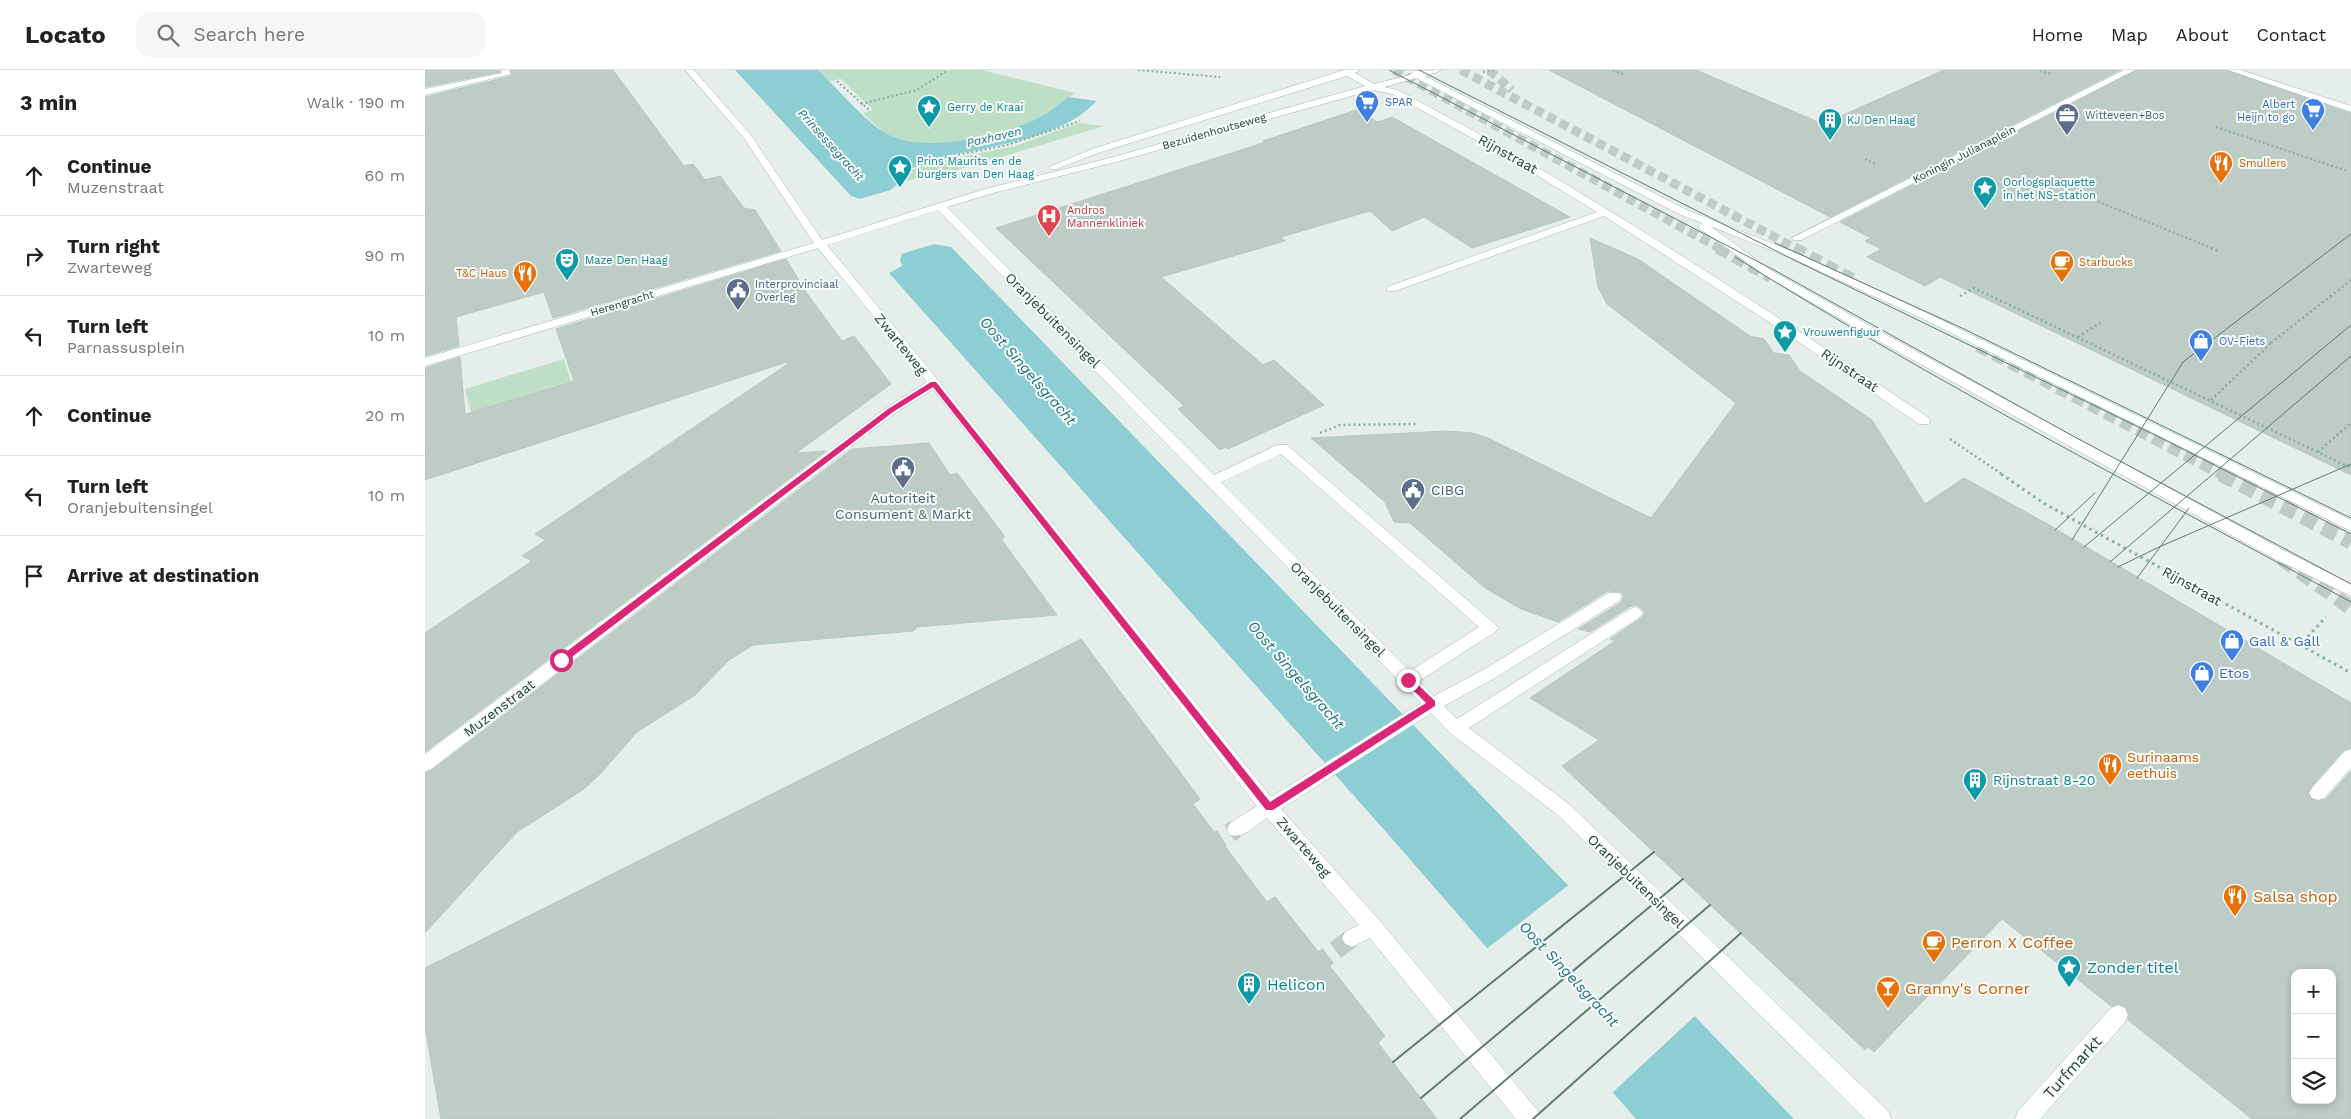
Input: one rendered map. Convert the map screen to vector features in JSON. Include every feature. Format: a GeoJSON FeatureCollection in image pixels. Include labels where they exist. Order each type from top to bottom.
{"type":"FeatureCollection","features":[{"type":"Feature","properties":{"kind":"street"},"geometry":{"type":"LineString","coordinates":[[425,92],[507,74],[505,70]]}},
{"type":"Feature","properties":{"kind":"street"},"geometry":{"type":"LineString","coordinates":[[689,70],[747,136],[820,244]]}},
{"type":"Feature","properties":{"kind":"street","name":"Rijnstraat"},"geometry":{"type":"LineString","coordinates":[[1405,70],[1683,212],[1800,258],[1925,316],[2351,526]]}},
{"type":"Feature","properties":{"kind":"street","name":"Bezuidenhoutseweg"},"geometry":{"type":"LineString","coordinates":[[820,244],[989,191],[1109,161],[1439,70]]}},
{"type":"Feature","properties":{"kind":"street","name":"Koningin Julianaplein"},"geometry":{"type":"LineString","coordinates":[[1797,238],[2131,70]]}},
{"type":"Feature","properties":{"kind":"street"},"geometry":{"type":"LineString","coordinates":[[2232,70],[2351,110]]}},
{"type":"Feature","properties":{"kind":"street","name":"Bezuidenhoutseweg"},"geometry":{"type":"LineString","coordinates":[[989,191],[1095,151],[1352,71]]}},
{"type":"Feature","properties":{"kind":"street","name":"Rijnstraat"},"geometry":{"type":"LineString","coordinates":[[1352,71],[1372,87],[1395,92],[1523,162],[1606,212],[1844,365],[1924,421]]}},
{"type":"Feature","properties":{"kind":"street","name":"Oranjebuitensingel"},"geometry":{"type":"LineString","coordinates":[[940,206],[1456,728],[1564,810],[1880,1119]]}},
{"type":"Feature","properties":{"kind":"street"},"geometry":{"type":"LineString","coordinates":[[1391,289],[1606,212]]}},
{"type":"Feature","properties":{"kind":"street","name":"Rijnstraat"},"geometry":{"type":"LineString","coordinates":[[1683,212],[1768,273],[1886,340],[2280,555],[2351,591]]}},
{"type":"Feature","properties":{"kind":"street","name":"Herengracht"},"geometry":{"type":"LineString","coordinates":[[425,362],[820,244]]}},
{"type":"Feature","properties":{"kind":"street","name":"Zwarteweg"},"geometry":{"type":"LineString","coordinates":[[820,244],[934,383],[1269,808],[1373,926],[1530,1119]]}},
{"type":"Feature","properties":{"kind":"street","name":"Muzenstraat"},"geometry":{"type":"LineString","coordinates":[[425,764],[890,411],[934,383]]}},
{"type":"Feature","properties":{"kind":"street"},"geometry":{"type":"LineString","coordinates":[[1212,481],[1282,448],[1490,628],[1408,680]]}},
{"type":"Feature","properties":{"kind":"street"},"geometry":{"type":"LineString","coordinates":[[1236,829],[1432,703],[1489,674],[1615,597]]}},
{"type":"Feature","properties":{"kind":"street"},"geometry":{"type":"LineString","coordinates":[[1456,728],[1635,614]]}},
{"type":"Feature","properties":{"kind":"street"},"geometry":{"type":"LineString","coordinates":[[2318,792],[2351,756]]}},
{"type":"Feature","properties":{"kind":"street"},"geometry":{"type":"LineString","coordinates":[[1352,938],[1373,926]]}},
{"type":"Feature","properties":{"kind":"street","name":"Turfmarkt"},"geometry":{"type":"LineString","coordinates":[[2026,1119],[2118,1015]]}},
{"type":"Feature","properties":{"kind":"path"},"geometry":{"type":"LineString","coordinates":[[861,104],[917,92],[938,80],[948,70]]}},
{"type":"Feature","properties":{"kind":"path"},"geometry":{"type":"LineString","coordinates":[[1138,70],[1223,78]]}},
{"type":"Feature","properties":{"kind":"path"},"geometry":{"type":"LineString","coordinates":[[1485,71],[1493,70]]}},
{"type":"Feature","properties":{"kind":"path"},"geometry":{"type":"LineString","coordinates":[[1613,70],[1625,75]]}},
{"type":"Feature","properties":{"kind":"path"},"geometry":{"type":"LineString","coordinates":[[837,81],[869,110]]}},
{"type":"Feature","properties":{"kind":"path"},"geometry":{"type":"LineString","coordinates":[[937,159],[1007,145],[1075,121],[1086,120]]}},
{"type":"Feature","properties":{"kind":"path"},"geometry":{"type":"LineString","coordinates":[[2216,127],[2347,171]]}},
{"type":"Feature","properties":{"kind":"path"},"geometry":{"type":"LineString","coordinates":[[2077,193],[2218,251]]}},
{"type":"Feature","properties":{"kind":"path"},"geometry":{"type":"LineString","coordinates":[[2211,400],[2271,343],[2351,280]]}},
{"type":"Feature","properties":{"kind":"path"},"geometry":{"type":"LineString","coordinates":[[1955,298],[1974,288],[2351,468]]}},
{"type":"Feature","properties":{"kind":"path"},"geometry":{"type":"LineString","coordinates":[[2078,337],[2100,323]]}},
{"type":"Feature","properties":{"kind":"path","name":"Rijnstraat"},"geometry":{"type":"LineString","coordinates":[[1924,421],[2045,504],[2351,673]]}},
{"type":"Feature","properties":{"kind":"path"},"geometry":{"type":"LineString","coordinates":[[2318,452],[2351,423]]}},
{"type":"Feature","properties":{"kind":"path"},"geometry":{"type":"LineString","coordinates":[[1282,448],[1340,426],[1416,424]]}},
{"type":"Feature","properties":{"kind":"green space"},"geometry":{"type":"Polygon","coordinates":[[[818,70],[982,70],[1075,93],[1044,115],[1009,130],[952,142],[915,143],[895,138],[880,129],[863,113],[873,110],[841,79],[830,81],[818,70]]]}},
{"type":"Feature","properties":{"kind":"green space"},"geometry":{"type":"Polygon","coordinates":[[[1079,123],[1104,126],[931,178],[921,177],[904,182],[902,178],[904,174],[922,165],[1015,146],[1079,123]]]}},
{"type":"Feature","properties":{"kind":"green space"},"geometry":{"type":"Polygon","coordinates":[[[564,359],[571,381],[471,412],[465,389],[564,359]]]}},
{"type":"Feature","properties":{"kind":"water"},"geometry":{"type":"Polygon","coordinates":[[[735,70],[818,70],[880,130],[905,140],[923,143],[965,140],[1006,131],[1044,115],[1068,97],[1097,101],[1079,116],[1047,132],[989,148],[934,158],[934,161],[910,169],[899,177],[900,182],[890,190],[933,244],[951,247],[1794,1119],[1636,1119],[1387,833],[889,273],[902,266],[900,260],[902,254],[860,199],[851,196],[735,70]]]}},
{"type":"Feature","properties":{"kind":"pier"},"geometry":{"type":"Polygon","coordinates":[[[891,190],[934,244],[901,254],[859,199],[891,190]]]}},
{"type":"Feature","properties":{"kind":"pier"},"geometry":{"type":"Polygon","coordinates":[[[1570,884],[1697,1014],[1611,1094],[1485,950],[1570,884]]]}},
{"type":"Feature","properties":{"kind":"building"},"geometry":{"type":"Polygon","coordinates":[[[425,70],[499,70],[500,72],[425,87],[425,70]]]}},
{"type":"Feature","properties":{"kind":"building"},"geometry":{"type":"Polygon","coordinates":[[[511,70],[613,70],[684,166],[693,164],[705,180],[720,176],[744,208],[755,210],[781,251],[553,318],[544,292],[456,317],[459,346],[425,356],[425,97],[511,76],[511,70]]]}},
{"type":"Feature","properties":{"kind":"building","name":"KJ Den Haag"},"geometry":{"type":"Polygon","coordinates":[[[1549,70],[1696,70],[1823,124],[1944,70],[2120,70],[1830,217],[1549,70]]]}},
{"type":"Feature","properties":{"kind":"building"},"geometry":{"type":"Polygon","coordinates":[[[2137,70],[2226,70],[2351,114],[2351,475],[1940,277],[1925,286],[1867,257],[1881,249],[1865,241],[1871,238],[1840,222],[2137,70]]]}},
{"type":"Feature","properties":{"kind":"building"},"geometry":{"type":"Polygon","coordinates":[[[1356,110],[1378,122],[1392,117],[1570,217],[1472,248],[1424,217],[1392,231],[1370,211],[1281,237],[1285,241],[1161,277],[1263,365],[1274,360],[1324,405],[1228,449],[1226,447],[1220,450],[1178,409],[1184,406],[996,228],[1266,142],[1263,141],[1356,110]]]}},
{"type":"Feature","properties":{"kind":"building","name":"Rijnstraat 8-20"},"geometry":{"type":"Polygon","coordinates":[[[1590,238],[1638,259],[1750,336],[1764,339],[1774,353],[1789,355],[1800,371],[1872,420],[1925,504],[1964,478],[2044,522],[2351,703],[2351,747],[2344,750],[2307,792],[2311,800],[2317,802],[2325,800],[2351,771],[2351,1119],[2252,1119],[2128,1020],[2130,1014],[2126,1006],[2119,1003],[2111,1006],[2002,919],[1874,1052],[1868,1047],[1865,1050],[1562,766],[1599,740],[1530,698],[1615,641],[1610,639],[1641,618],[1645,613],[1636,605],[1629,607],[1590,632],[1578,629],[1620,603],[1624,597],[1621,592],[1608,591],[1558,622],[1521,609],[1485,588],[1410,523],[1394,522],[1385,502],[1311,438],[1446,431],[1473,433],[1488,438],[1651,518],[1736,403],[1607,304],[1598,287],[1590,238]]]}},
{"type":"Feature","properties":{"kind":"building"},"geometry":{"type":"Polygon","coordinates":[[[786,259],[808,295],[842,341],[854,336],[891,384],[796,453],[826,451],[425,752],[425,633],[532,561],[522,556],[546,540],[535,534],[788,364],[787,362],[425,480],[425,368],[460,357],[465,414],[574,381],[556,329],[786,259]]]}},
{"type":"Feature","properties":{"kind":"building"},"geometry":{"type":"Polygon","coordinates":[[[929,443],[950,475],[957,473],[1005,537],[1001,539],[1057,615],[917,627],[913,631],[753,645],[729,660],[695,695],[637,732],[602,772],[584,789],[517,832],[425,933],[425,773],[432,770],[852,449],[929,443]]]}},
{"type":"Feature","properties":{"kind":"building"},"geometry":{"type":"Polygon","coordinates":[[[1081,639],[1200,799],[1193,804],[1267,902],[1275,897],[1385,1036],[1378,1043],[1437,1119],[441,1119],[425,1027],[425,968],[1081,639]]]}},
{"type":"Feature","properties":{"kind":"tunnel"},"geometry":{"type":"LineString","coordinates":[[1394,70],[1721,249]]}},
{"type":"Feature","properties":{"kind":"tunnel"},"geometry":{"type":"LineString","coordinates":[[1461,70],[1797,249]]}},
{"type":"Feature","properties":{"kind":"tunnel"},"geometry":{"type":"LineString","coordinates":[[1489,70],[1512,90]]}},
{"type":"Feature","properties":{"kind":"tunnel"},"geometry":{"type":"LineString","coordinates":[[1718,248],[1771,277]]}},
{"type":"Feature","properties":{"kind":"tunnel"},"geometry":{"type":"LineString","coordinates":[[1794,248],[1854,280]]}},
{"type":"Feature","properties":{"kind":"tunnel"},"geometry":{"type":"LineString","coordinates":[[1978,346],[2224,475]]}},
{"type":"Feature","properties":{"kind":"tunnel"},"geometry":{"type":"LineString","coordinates":[[2221,474],[2351,542]]}},
{"type":"Feature","properties":{"kind":"tunnel"},"geometry":{"type":"LineString","coordinates":[[2281,558],[2351,608]]}},
{"type":"Feature","properties":{"kind":"tunnel"},"geometry":{"type":"LineString","coordinates":[[2118,1015],[2318,793]]}},
{"type":"Feature","properties":{"kind":"tunnel"},"geometry":{"type":"LineString","coordinates":[[781,1119],[1236,829]]}},
{"type":"Feature","properties":{"kind":"tunnel"},"geometry":{"type":"LineString","coordinates":[[1313,967],[1352,938]]}},
{"type":"Feature","properties":{"kind":"tram line"},"geometry":{"type":"LineString","coordinates":[[1389,70],[1774,270],[2121,462]]}},
{"type":"Feature","properties":{"kind":"tram line"},"geometry":{"type":"LineString","coordinates":[[1419,70],[1794,260],[2142,428]]}},
{"type":"Feature","properties":{"kind":"tram line"},"geometry":{"type":"LineString","coordinates":[[2148,419],[2183,362],[2351,234]]}},
{"type":"Feature","properties":{"kind":"tram line"},"geometry":{"type":"LineString","coordinates":[[1775,243],[1962,328],[2148,419]]}},
{"type":"Feature","properties":{"kind":"tram line"},"geometry":{"type":"LineString","coordinates":[[1735,257],[1886,348],[2113,474]]}},
{"type":"Feature","properties":{"kind":"tram line"},"geometry":{"type":"LineString","coordinates":[[2205,447],[2351,325]]}},
{"type":"Feature","properties":{"kind":"tram line"},"geometry":{"type":"LineString","coordinates":[[2230,459],[2351,356]]}},
{"type":"Feature","properties":{"kind":"tram line"},"geometry":{"type":"LineString","coordinates":[[2142,428],[2148,419]]}},
{"type":"Feature","properties":{"kind":"tram line"},"geometry":{"type":"LineString","coordinates":[[2148,419],[2205,447]]}},
{"type":"Feature","properties":{"kind":"tram line"},"geometry":{"type":"LineString","coordinates":[[2121,462],[2142,428]]}},
{"type":"Feature","properties":{"kind":"tram line"},"geometry":{"type":"LineString","coordinates":[[2142,428],[2195,455]]}},
{"type":"Feature","properties":{"kind":"tram line"},"geometry":{"type":"LineString","coordinates":[[2195,455],[2205,447]]}},
{"type":"Feature","properties":{"kind":"tram line"},"geometry":{"type":"LineString","coordinates":[[2205,447],[2230,459]]}},
{"type":"Feature","properties":{"kind":"tram line"},"geometry":{"type":"LineString","coordinates":[[2161,483],[2195,455]]}},
{"type":"Feature","properties":{"kind":"tram line"},"geometry":{"type":"LineString","coordinates":[[2195,455],[2220,468]]}},
{"type":"Feature","properties":{"kind":"tram line"},"geometry":{"type":"LineString","coordinates":[[2220,468],[2230,459]]}},
{"type":"Feature","properties":{"kind":"tram line"},"geometry":{"type":"LineString","coordinates":[[2230,459],[2292,489]]}},
{"type":"Feature","properties":{"kind":"tram line"},"geometry":{"type":"LineString","coordinates":[[2113,474],[2121,462]]}},
{"type":"Feature","properties":{"kind":"tram line"},"geometry":{"type":"LineString","coordinates":[[2121,462],[2161,483]]}},
{"type":"Feature","properties":{"kind":"tram line"},"geometry":{"type":"LineString","coordinates":[[2292,489],[2351,464]]}},
{"type":"Feature","properties":{"kind":"tram line"},"geometry":{"type":"LineString","coordinates":[[2187,497],[2220,468]]}},
{"type":"Feature","properties":{"kind":"tram line"},"geometry":{"type":"LineString","coordinates":[[2220,468],[2276,496]]}},
{"type":"Feature","properties":{"kind":"tram line"},"geometry":{"type":"LineString","coordinates":[[2072,540],[2113,474]]}},
{"type":"Feature","properties":{"kind":"tram line"},"geometry":{"type":"LineString","coordinates":[[2113,474],[2149,493]]}},
{"type":"Feature","properties":{"kind":"tram line"},"geometry":{"type":"LineString","coordinates":[[2149,493],[2161,483]]}},
{"type":"Feature","properties":{"kind":"tram line"},"geometry":{"type":"LineString","coordinates":[[2161,483],[2187,497]]}},
{"type":"Feature","properties":{"kind":"tram line"},"geometry":{"type":"LineString","coordinates":[[2276,496],[2292,489]]}},
{"type":"Feature","properties":{"kind":"tram line"},"geometry":{"type":"LineString","coordinates":[[2292,489],[2351,518]]}},
{"type":"Feature","properties":{"kind":"tram line"},"geometry":{"type":"LineString","coordinates":[[2055,530],[2095,493]]}},
{"type":"Feature","properties":{"kind":"tram line"},"geometry":{"type":"LineString","coordinates":[[2084,547],[2149,493]]}},
{"type":"Feature","properties":{"kind":"tram line"},"geometry":{"type":"LineString","coordinates":[[2149,493],[2174,507]]}},
{"type":"Feature","properties":{"kind":"tram line"},"geometry":{"type":"LineString","coordinates":[[2227,518],[2276,496]]}},
{"type":"Feature","properties":{"kind":"tram line"},"geometry":{"type":"LineString","coordinates":[[2276,496],[2351,534]]}},
{"type":"Feature","properties":{"kind":"tram line"},"geometry":{"type":"LineString","coordinates":[[2174,507],[2187,497]]}},
{"type":"Feature","properties":{"kind":"tram line"},"geometry":{"type":"LineString","coordinates":[[2187,497],[2227,518]]}},
{"type":"Feature","properties":{"kind":"tram line"},"geometry":{"type":"LineString","coordinates":[[2110,562],[2174,507]]}},
{"type":"Feature","properties":{"kind":"tram line"},"geometry":{"type":"LineString","coordinates":[[2174,507],[2185,513]]}},
{"type":"Feature","properties":{"kind":"tram line"},"geometry":{"type":"LineString","coordinates":[[2185,513],[2189,508]]}},
{"type":"Feature","properties":{"kind":"tram line"},"geometry":{"type":"LineString","coordinates":[[2161,546],[2185,513]]}},
{"type":"Feature","properties":{"kind":"tram line"},"geometry":{"type":"LineString","coordinates":[[2185,513],[2209,526]]}},
{"type":"Feature","properties":{"kind":"tram line"},"geometry":{"type":"LineString","coordinates":[[2209,526],[2227,518]]}},
{"type":"Feature","properties":{"kind":"tram line"},"geometry":{"type":"LineString","coordinates":[[2227,518],[2351,584]]}},
{"type":"Feature","properties":{"kind":"tram line"},"geometry":{"type":"LineString","coordinates":[[2161,546],[2209,526]]}},
{"type":"Feature","properties":{"kind":"tram line"},"geometry":{"type":"LineString","coordinates":[[2209,526],[2351,602]]}},
{"type":"Feature","properties":{"kind":"tram line"},"geometry":{"type":"LineString","coordinates":[[2118,567],[2161,546]]}},
{"type":"Feature","properties":{"kind":"tram line"},"geometry":{"type":"LineString","coordinates":[[2137,578],[2161,546]]}},
{"type":"Feature","properties":{"kind":"tram line"},"geometry":{"type":"LineString","coordinates":[[1393,1062],[1654,852]]}},
{"type":"Feature","properties":{"kind":"tram line"},"geometry":{"type":"LineString","coordinates":[[1421,1098],[1683,879]]}},
{"type":"Feature","properties":{"kind":"tram line"},"geometry":{"type":"LineString","coordinates":[[1460,1119],[1710,905]]}},
{"type":"Feature","properties":{"kind":"tram line"},"geometry":{"type":"LineString","coordinates":[[1533,1119],[1741,933]]}},
{"type":"Feature","properties":{"kind":"place","name":"SPAR"},"geometry":{"type":"Point","coordinates":[1367,123]}},
{"type":"Feature","properties":{"kind":"place","name":"Gerry de Kraai"},"geometry":{"type":"Point","coordinates":[929,128]}},
{"type":"Feature","properties":{"kind":"place","name":"Albert Heijn to go"},"geometry":{"type":"Point","coordinates":[2313,131]}},
{"type":"Feature","properties":{"kind":"place","name":"Witteveen+Bos"},"geometry":{"type":"Point","coordinates":[2067,136]}},
{"type":"Feature","properties":{"kind":"place","name":"KJ Den Haag"},"geometry":{"type":"Point","coordinates":[1830,141]}},
{"type":"Feature","properties":{"kind":"place","name":"Smullers"},"geometry":{"type":"Point","coordinates":[2221,184]}},
{"type":"Feature","properties":{"kind":"place","name":"Prins Maurits en de burgers van Den Haag"},"geometry":{"type":"Point","coordinates":[900,188]}},
{"type":"Feature","properties":{"kind":"place","name":"Oorlogsplaquette in het NS-station"},"geometry":{"type":"Point","coordinates":[1985,209]}},
{"type":"Feature","properties":{"kind":"place","name":"Andros Mannenkliniek"},"geometry":{"type":"Point","coordinates":[1049,237]}},
{"type":"Feature","properties":{"kind":"place","name":"Maze Den Haag"},"geometry":{"type":"Point","coordinates":[567,281]}},
{"type":"Feature","properties":{"kind":"place","name":"Starbucks"},"geometry":{"type":"Point","coordinates":[2062,283]}},
{"type":"Feature","properties":{"kind":"place","name":"T&C Haus"},"geometry":{"type":"Point","coordinates":[525,294]}},
{"type":"Feature","properties":{"kind":"place","name":"Interprovinciaal Overleg"},"geometry":{"type":"Point","coordinates":[738,311]}},
{"type":"Feature","properties":{"kind":"place","name":"Vrouwenfiguur"},"geometry":{"type":"Point","coordinates":[1785,353]}},
{"type":"Feature","properties":{"kind":"place","name":"OV-Fiets"},"geometry":{"type":"Point","coordinates":[2201,362]}},
{"type":"Feature","properties":{"kind":"place","name":"Autoriteit Consument & Markt"},"geometry":{"type":"Point","coordinates":[903,489]}},
{"type":"Feature","properties":{"kind":"place","name":"CIBG"},"geometry":{"type":"Point","coordinates":[1413,511]}},
{"type":"Feature","properties":{"kind":"place","name":"Gall & Gall"},"geometry":{"type":"Point","coordinates":[2232,662]}},
{"type":"Feature","properties":{"kind":"place","name":"Etos"},"geometry":{"type":"Point","coordinates":[2202,694]}},
{"type":"Feature","properties":{"kind":"place","name":"Surinaams eethuis"},"geometry":{"type":"Point","coordinates":[2110,786]}},
{"type":"Feature","properties":{"kind":"place","name":"Rijnstraat 8-20"},"geometry":{"type":"Point","coordinates":[1975,801]}},
{"type":"Feature","properties":{"kind":"place","name":"Salsa shop"},"geometry":{"type":"Point","coordinates":[2235,917]}},
{"type":"Feature","properties":{"kind":"place","name":"Perron X Coffee"},"geometry":{"type":"Point","coordinates":[1934,963]}},
{"type":"Feature","properties":{"kind":"place","name":"Zonder titel"},"geometry":{"type":"Point","coordinates":[2069,988]}},
{"type":"Feature","properties":{"kind":"place","name":"Helicon"},"geometry":{"type":"Point","coordinates":[1249,1005]}},
{"type":"Feature","properties":{"kind":"place","name":"Granny's Corner"},"geometry":{"type":"Point","coordinates":[1888,1009]}},
{"type":"Feature","properties":{"kind":"route"},"geometry":{"type":"LineString","coordinates":[[561,660],[890,411],[934,383],[1269,808],[1432,703],[1408,680]]}},
{"type":"Feature","properties":{"kind":"water label","name":"Paxhaven"},"geometry":{"type":"Point","coordinates":[994,137]}},
{"type":"Feature","properties":{"kind":"water label","name":"Prinsessegracht"},"geometry":{"type":"Point","coordinates":[831,145]}},
{"type":"Feature","properties":{"kind":"water label","name":"Oost Singelsgracht"},"geometry":{"type":"Point","coordinates":[1028,371]}},
{"type":"Feature","properties":{"kind":"water label","name":"Oost Singelsgracht"},"geometry":{"type":"Point","coordinates":[1296,675]}},
{"type":"Feature","properties":{"kind":"water label","name":"Oost Singelsgracht"},"geometry":{"type":"Point","coordinates":[1569,974]}}]}
